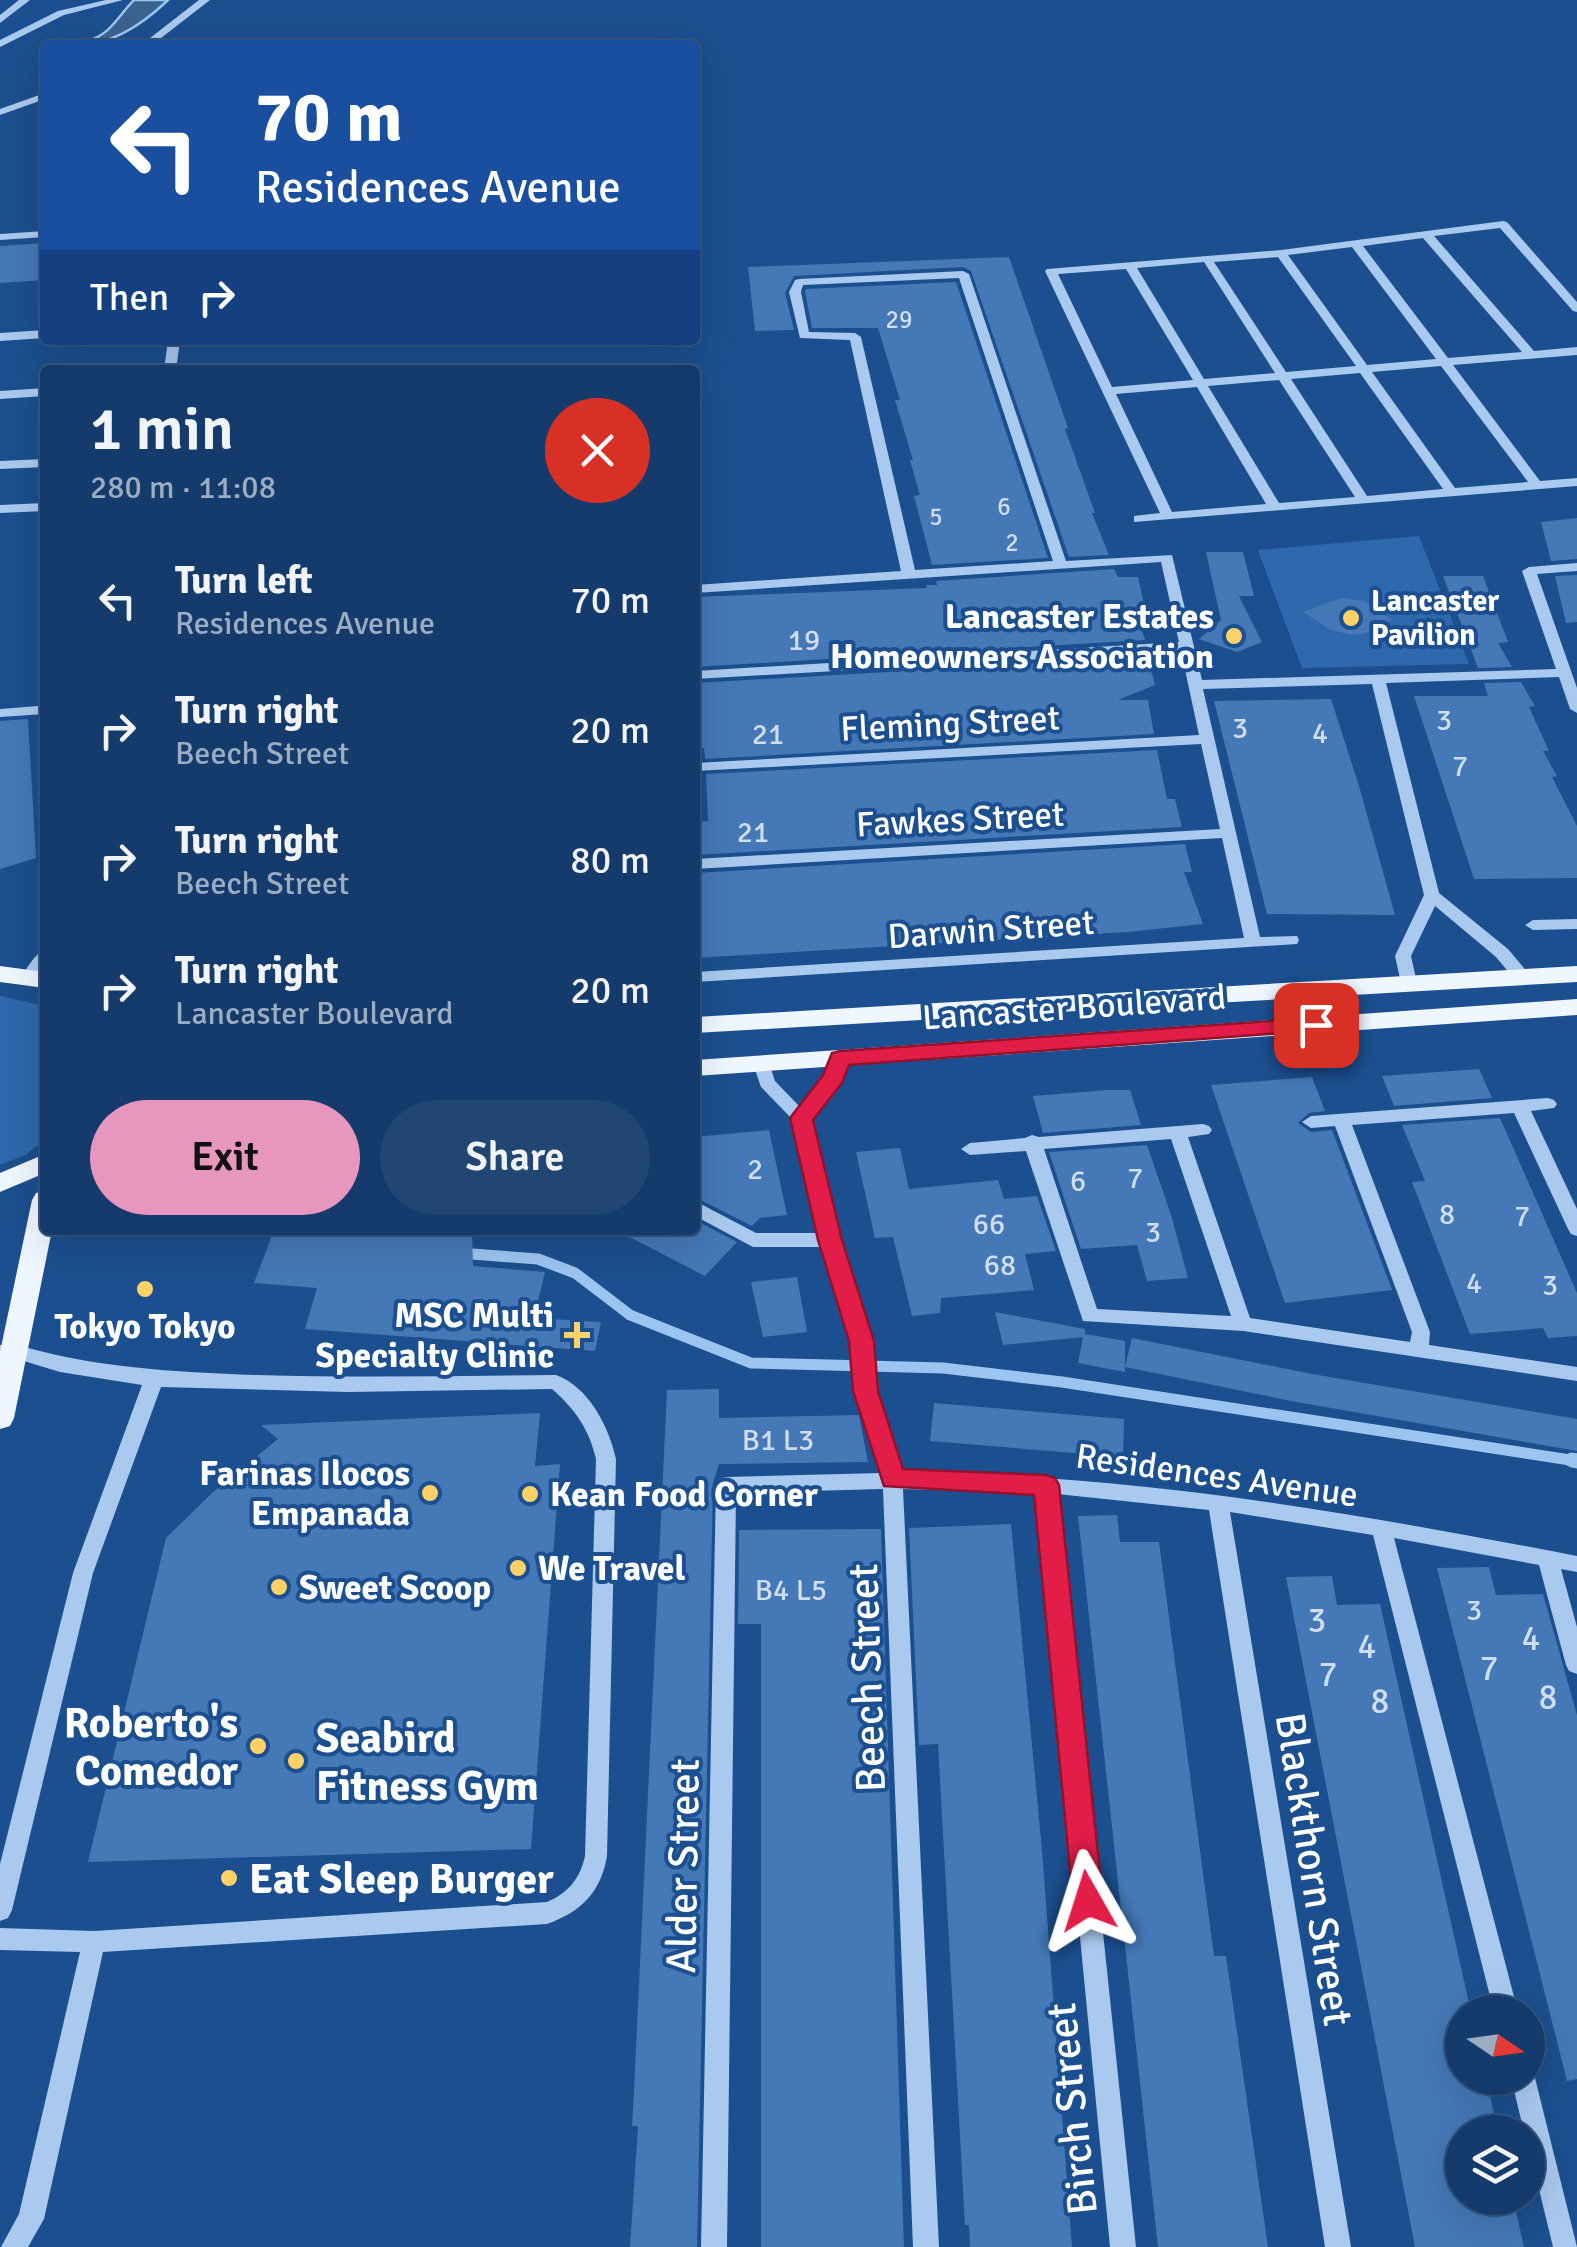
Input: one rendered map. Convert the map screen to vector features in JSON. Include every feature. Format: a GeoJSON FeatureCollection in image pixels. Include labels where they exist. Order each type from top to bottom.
{"type":"FeatureCollection","features":[{"type":"Feature","properties":{"kind":"main road"},"geometry":{"type":"LineString","coordinates":[[0,974],[37,978]]}},
{"type":"Feature","properties":{"kind":"main road","name":"Lancaster Boulevard"},"geometry":{"type":"LineString","coordinates":[[700,1024],[1577,974]]}},
{"type":"Feature","properties":{"kind":"main road","name":"Lancaster Boulevard"},"geometry":{"type":"LineString","coordinates":[[700,1068],[1577,1007]]}},
{"type":"Feature","properties":{"kind":"main road"},"geometry":{"type":"LineString","coordinates":[[0,1183],[40,1166]]}},
{"type":"Feature","properties":{"kind":"main road"},"geometry":{"type":"LineString","coordinates":[[0,1418],[7,1351],[40,1222]]}},
{"type":"Feature","properties":{"kind":"street"},"geometry":{"type":"LineString","coordinates":[[0,20],[25,0]]}},
{"type":"Feature","properties":{"kind":"street"},"geometry":{"type":"LineString","coordinates":[[0,44],[61,14],[118,0]]}},
{"type":"Feature","properties":{"kind":"street"},"geometry":{"type":"LineString","coordinates":[[153,40],[205,0]]}},
{"type":"Feature","properties":{"kind":"street"},"geometry":{"type":"LineString","coordinates":[[0,112],[40,98]]}},
{"type":"Feature","properties":{"kind":"street"},"geometry":{"type":"LineString","coordinates":[[1168,517],[1051,271],[1281,253],[1503,224],[1577,309]]}},
{"type":"Feature","properties":{"kind":"street"},"geometry":{"type":"LineString","coordinates":[[0,237],[40,234]]}},
{"type":"Feature","properties":{"kind":"street"},"geometry":{"type":"LineString","coordinates":[[1426,234],[1530,355]]}},
{"type":"Feature","properties":{"kind":"street"},"geometry":{"type":"LineString","coordinates":[[1355,243],[1537,486]]}},
{"type":"Feature","properties":{"kind":"street"},"geometry":{"type":"LineString","coordinates":[[1281,253],[1452,493]]}},
{"type":"Feature","properties":{"kind":"street"},"geometry":{"type":"LineString","coordinates":[[1207,259],[1364,500]]}},
{"type":"Feature","properties":{"kind":"street"},"geometry":{"type":"LineString","coordinates":[[1130,265],[1276,508]]}},
{"type":"Feature","properties":{"kind":"street"},"geometry":{"type":"LineString","coordinates":[[908,575],[855,337],[804,335],[795,292],[799,282],[963,274],[1061,565]]}},
{"type":"Feature","properties":{"kind":"street"},"geometry":{"type":"LineString","coordinates":[[0,336],[40,334]]}},
{"type":"Feature","properties":{"kind":"street"},"geometry":{"type":"LineString","coordinates":[[1107,391],[1577,351]]}},
{"type":"Feature","properties":{"kind":"street"},"geometry":{"type":"LineString","coordinates":[[0,395],[40,392]]}},
{"type":"Feature","properties":{"kind":"street"},"geometry":{"type":"LineString","coordinates":[[0,466],[40,463]]}},
{"type":"Feature","properties":{"kind":"street"},"geometry":{"type":"LineString","coordinates":[[1139,520],[1577,482]]}},
{"type":"Feature","properties":{"kind":"street"},"geometry":{"type":"LineString","coordinates":[[0,509],[40,507]]}},
{"type":"Feature","properties":{"kind":"street"},"geometry":{"type":"LineString","coordinates":[[700,589],[1167,558],[1253,943]]}},
{"type":"Feature","properties":{"kind":"street"},"geometry":{"type":"LineString","coordinates":[[1577,567],[1529,572],[1577,708]]}},
{"type":"Feature","properties":{"kind":"street"},"geometry":{"type":"LineString","coordinates":[[700,675],[1187,646]]}},
{"type":"Feature","properties":{"kind":"street"},"geometry":{"type":"LineString","coordinates":[[1196,685],[1564,673]]}},
{"type":"Feature","properties":{"kind":"street"},"geometry":{"type":"LineString","coordinates":[[1378,679],[1432,895],[1502,953],[1522,977]]}},
{"type":"Feature","properties":{"kind":"street"},"geometry":{"type":"LineString","coordinates":[[0,713],[40,710]]}},
{"type":"Feature","properties":{"kind":"street","name":"Fleming Street"},"geometry":{"type":"LineString","coordinates":[[700,767],[1208,739]]}},
{"type":"Feature","properties":{"kind":"street","name":"Fawkes Street"},"geometry":{"type":"LineString","coordinates":[[700,864],[1229,833]]}},
{"type":"Feature","properties":{"kind":"street"},"geometry":{"type":"LineString","coordinates":[[1409,984],[1403,956],[1432,895]]}},
{"type":"Feature","properties":{"kind":"street"},"geometry":{"type":"LineString","coordinates":[[1533,925],[1577,924]]}},
{"type":"Feature","properties":{"kind":"street","name":"Darwin Street"},"geometry":{"type":"LineString","coordinates":[[700,977],[1291,940]]}},
{"type":"Feature","properties":{"kind":"street"},"geometry":{"type":"LineString","coordinates":[[801,1118],[834,1077],[840,1058]]}},
{"type":"Feature","properties":{"kind":"street","name":"Beech Street"},"geometry":{"type":"LineString","coordinates":[[762,1064],[768,1083],[801,1118],[830,1240],[862,1341],[865,1391],[891,1468],[926,2247]]}},
{"type":"Feature","properties":{"kind":"street"},"geometry":{"type":"LineString","coordinates":[[1311,1122],[1548,1104]]}},
{"type":"Feature","properties":{"kind":"street"},"geometry":{"type":"LineString","coordinates":[[1520,1106],[1577,1229]]}},
{"type":"Feature","properties":{"kind":"street"},"geometry":{"type":"LineString","coordinates":[[1340,1120],[1422,1332],[1420,1351]]}},
{"type":"Feature","properties":{"kind":"street"},"geometry":{"type":"LineString","coordinates":[[970,1149],[1204,1130]]}},
{"type":"Feature","properties":{"kind":"street"},"geometry":{"type":"LineString","coordinates":[[1177,1132],[1243,1324]]}},
{"type":"Feature","properties":{"kind":"street"},"geometry":{"type":"LineString","coordinates":[[1032,1141],[1090,1316],[1243,1324],[1577,1374]]}},
{"type":"Feature","properties":{"kind":"street"},"geometry":{"type":"LineString","coordinates":[[700,1211],[753,1240],[830,1240]]}},
{"type":"Feature","properties":{"kind":"street"},"geometry":{"type":"LineString","coordinates":[[0,1939],[94,1942],[547,1913],[580,1894],[590,1881],[596,1856],[606,1459],[602,1437],[583,1404],[556,1382],[348,1384],[154,1379],[60,1365],[7,1351]]}},
{"type":"Feature","properties":{"kind":"street"},"geometry":{"type":"LineString","coordinates":[[0,1910],[83,1574],[154,1379]]}},
{"type":"Feature","properties":{"kind":"street","name":"Residences Avenue"},"geometry":{"type":"LineString","coordinates":[[726,1485],[891,1468],[1218,1504],[1577,1564]]}},
{"type":"Feature","properties":{"kind":"street","name":"Alder Street"},"geometry":{"type":"LineString","coordinates":[[714,2247],[726,1485]]}},
{"type":"Feature","properties":{"kind":"street","name":"Birch Street"},"geometry":{"type":"LineString","coordinates":[[1046,1485],[1123,2247]]}},
{"type":"Feature","properties":{"kind":"street","name":"Blackthorn Street"},"geometry":{"type":"LineString","coordinates":[[1218,1504],[1338,2247]]}},
{"type":"Feature","properties":{"kind":"street"},"geometry":{"type":"LineString","coordinates":[[1382,1530],[1502,1995]]}},
{"type":"Feature","properties":{"kind":"street"},"geometry":{"type":"LineString","coordinates":[[1547,1558],[1577,1665]]}},
{"type":"Feature","properties":{"kind":"street"},"geometry":{"type":"LineString","coordinates":[[14,2247],[30,2219],[94,1942]]}},
{"type":"Feature","properties":{"kind":"street"},"geometry":{"type":"LineString","coordinates":[[1527,2095],[1566,2247]]}},
{"type":"Feature","properties":{"kind":"shaded area"},"geometry":{"type":"Polygon","coordinates":[[[134,0],[168,0],[127,32],[106,40],[90,40],[115,22],[134,0]]]}},
{"type":"Feature","properties":{"kind":"shaded area"},"geometry":{"type":"Polygon","coordinates":[[[1419,536],[1469,664],[1302,668],[1258,550],[1419,536]]]}},
{"type":"Feature","properties":{"kind":"shaded area"},"geometry":{"type":"Polygon","coordinates":[[[0,996],[40,1005],[40,1144],[0,1165],[0,996]]]}},
{"type":"Feature","properties":{"kind":"building"},"geometry":{"type":"Polygon","coordinates":[[[40,243],[40,280],[0,283],[0,246],[40,243]]]}},
{"type":"Feature","properties":{"kind":"building"},"geometry":{"type":"Polygon","coordinates":[[[1009,257],[1109,555],[1069,557],[971,271],[963,267],[794,276],[785,293],[794,330],[755,331],[748,267],[1009,257]]]}},
{"type":"Feature","properties":{"kind":"building"},"geometry":{"type":"Polygon","coordinates":[[[956,282],[1048,558],[932,565],[914,496],[920,495],[913,460],[895,400],[900,400],[878,328],[812,328],[805,292],[956,282]]]}},
{"type":"Feature","properties":{"kind":"building"},"geometry":{"type":"Polygon","coordinates":[[[1577,518],[1577,559],[1551,561],[1541,522],[1577,518]]]}},
{"type":"Feature","properties":{"kind":"building"},"geometry":{"type":"Polygon","coordinates":[[[1206,552],[1243,552],[1254,596],[1239,596],[1262,642],[1237,652],[1199,639],[1221,620],[1206,552]]]}},
{"type":"Feature","properties":{"kind":"building"},"geometry":{"type":"Polygon","coordinates":[[[1114,569],[1118,577],[1138,577],[1150,630],[1142,631],[1145,640],[700,667],[700,597],[927,588],[926,585],[937,585],[936,581],[1114,569]]]}},
{"type":"Feature","properties":{"kind":"building"},"geometry":{"type":"Polygon","coordinates":[[[1577,575],[1577,622],[1566,623],[1555,576],[1577,575]]]}},
{"type":"Feature","properties":{"kind":"building"},"geometry":{"type":"Polygon","coordinates":[[[1443,576],[1483,576],[1508,642],[1498,643],[1512,667],[1478,668],[1443,576]]]}},
{"type":"Feature","properties":{"kind":"building","name":"Lancaster Pavilion"},"geometry":{"type":"Polygon","coordinates":[[[1342,598],[1364,601],[1392,620],[1373,632],[1353,635],[1331,630],[1303,612],[1342,598]]]}},
{"type":"Feature","properties":{"kind":"building"},"geometry":{"type":"Polygon","coordinates":[[[1148,657],[1155,685],[1118,700],[1148,700],[1154,734],[705,759],[704,748],[700,748],[700,683],[1148,657]]]}},
{"type":"Feature","properties":{"kind":"building"},"geometry":{"type":"Polygon","coordinates":[[[1521,682],[1535,706],[1529,707],[1549,751],[1543,751],[1557,776],[1552,777],[1577,826],[1577,878],[1474,879],[1414,696],[1488,696],[1484,683],[1521,682]]]}},
{"type":"Feature","properties":{"kind":"building"},"geometry":{"type":"Polygon","coordinates":[[[1331,699],[1395,915],[1267,914],[1214,701],[1331,699]]]}},
{"type":"Feature","properties":{"kind":"building"},"geometry":{"type":"Polygon","coordinates":[[[28,719],[36,858],[0,869],[0,721],[28,719]]]}},
{"type":"Feature","properties":{"kind":"building"},"geometry":{"type":"Polygon","coordinates":[[[1157,750],[1167,799],[1175,799],[1182,827],[700,855],[700,822],[708,821],[706,774],[1157,750]]]}},
{"type":"Feature","properties":{"kind":"building"},"geometry":{"type":"Polygon","coordinates":[[[1185,844],[1192,872],[1184,872],[1203,924],[700,958],[700,873],[1185,844]]]}},
{"type":"Feature","properties":{"kind":"building"},"geometry":{"type":"Polygon","coordinates":[[[1479,1069],[1492,1098],[1394,1106],[1382,1076],[1479,1069]]]}},
{"type":"Feature","properties":{"kind":"building"},"geometry":{"type":"Polygon","coordinates":[[[1312,1077],[1325,1111],[1309,1113],[1298,1123],[1311,1132],[1332,1130],[1392,1290],[1285,1303],[1211,1085],[1312,1077]]]}},
{"type":"Feature","properties":{"kind":"building"},"geometry":{"type":"Polygon","coordinates":[[[1130,1090],[1141,1125],[1043,1133],[1033,1096],[1130,1090]]]}},
{"type":"Feature","properties":{"kind":"building"},"geometry":{"type":"Polygon","coordinates":[[[1500,1118],[1577,1293],[1577,1336],[1548,1338],[1543,1328],[1470,1334],[1412,1182],[1425,1181],[1402,1125],[1500,1118]]]}},
{"type":"Feature","properties":{"kind":"building"},"geometry":{"type":"Polygon","coordinates":[[[769,1130],[787,1215],[760,1218],[752,1226],[700,1200],[700,1137],[769,1130]]]}},
{"type":"Feature","properties":{"kind":"building"},"geometry":{"type":"Polygon","coordinates":[[[1147,1145],[1188,1278],[1147,1281],[1137,1245],[1081,1249],[1049,1152],[1147,1145]]]}},
{"type":"Feature","properties":{"kind":"building"},"geometry":{"type":"Polygon","coordinates":[[[900,1148],[909,1189],[998,1180],[1004,1199],[1037,1196],[1056,1251],[1025,1254],[1034,1290],[941,1298],[940,1313],[912,1316],[893,1237],[875,1238],[856,1152],[900,1148]]]}},
{"type":"Feature","properties":{"kind":"building"},"geometry":{"type":"Polygon","coordinates":[[[700,1223],[737,1242],[705,1276],[626,1235],[700,1235],[700,1223]]]}},
{"type":"Feature","properties":{"kind":"building"},"geometry":{"type":"Polygon","coordinates":[[[272,1235],[472,1235],[473,1266],[545,1272],[534,1318],[601,1322],[595,1351],[305,1329],[317,1288],[254,1283],[272,1235]]]}},
{"type":"Feature","properties":{"kind":"building"},"geometry":{"type":"Polygon","coordinates":[[[797,1277],[807,1332],[763,1337],[751,1282],[797,1277]]]}},
{"type":"Feature","properties":{"kind":"building"},"geometry":{"type":"Polygon","coordinates":[[[995,1312],[1085,1329],[1085,1334],[1125,1341],[1125,1372],[1078,1363],[1083,1337],[1003,1345],[995,1312]]]}},
{"type":"Feature","properties":{"kind":"building"},"geometry":{"type":"Polygon","coordinates":[[[1132,1338],[1312,1374],[1577,1419],[1577,1451],[1291,1401],[1125,1367],[1132,1338]]]}},
{"type":"Feature","properties":{"kind":"building"},"geometry":{"type":"Polygon","coordinates":[[[719,1389],[719,1418],[859,1415],[868,1462],[719,1464],[713,1483],[697,2247],[630,2247],[638,2126],[632,2126],[667,1390],[719,1389]]]}},
{"type":"Feature","properties":{"kind":"building"},"geometry":{"type":"Polygon","coordinates":[[[934,1403],[1124,1419],[1123,1457],[930,1441],[934,1403]]]}},
{"type":"Feature","properties":{"kind":"building"},"geometry":{"type":"Polygon","coordinates":[[[540,1413],[535,1466],[560,1464],[531,1849],[88,1862],[166,1538],[213,1492],[278,1439],[261,1425],[540,1413]]]}},
{"type":"Feature","properties":{"kind":"building"},"geometry":{"type":"Polygon","coordinates":[[[1117,1515],[1120,1542],[1159,1542],[1214,1956],[1226,1956],[1268,2247],[1158,2247],[1078,1516],[1117,1515]]]}},
{"type":"Feature","properties":{"kind":"building"},"geometry":{"type":"Polygon","coordinates":[[[1011,1524],[1042,1850],[1072,2247],[970,2247],[969,2225],[965,2225],[938,1744],[919,1745],[909,1528],[1011,1524]]]}},
{"type":"Feature","properties":{"kind":"building"},"geometry":{"type":"Polygon","coordinates":[[[881,1529],[904,2247],[761,2247],[761,1624],[738,1624],[739,1530],[881,1529]]]}},
{"type":"Feature","properties":{"kind":"building"},"geometry":{"type":"Polygon","coordinates":[[[1489,1567],[1496,1595],[1543,1594],[1577,1715],[1577,2079],[1567,2081],[1437,1568],[1489,1567]]]}},
{"type":"Feature","properties":{"kind":"building"},"geometry":{"type":"Polygon","coordinates":[[[1332,1576],[1337,1605],[1380,1604],[1467,1995],[1445,1995],[1445,2095],[1490,2095],[1494,2115],[1445,2115],[1445,2215],[1517,2215],[1524,2247],[1415,2247],[1286,1577],[1332,1576]]]}},
{"type":"Feature","properties":{"kind":"waterway"},"geometry":{"type":"LineString","coordinates":[[459,1253],[538,1259],[575,1273],[630,1315],[751,1363],[943,1368],[1062,1382],[1577,1461],[1572,1460]]}},
{"type":"Feature","properties":{"kind":"place","name":"Lancaster Pavilion"},"geometry":{"type":"Point","coordinates":[1351,618]}},
{"type":"Feature","properties":{"kind":"place","name":"Lancaster Estates Homeowners Association"},"geometry":{"type":"Point","coordinates":[1234,636]}},
{"type":"Feature","properties":{"kind":"place","name":"Tokyo Tokyo"},"geometry":{"type":"Point","coordinates":[145,1289]}},
{"type":"Feature","properties":{"kind":"place","name":"MSC Multi Specialty Clinic"},"geometry":{"type":"Point","coordinates":[577,1335]}},
{"type":"Feature","properties":{"kind":"place","name":"Farinas Ilocos Empanada"},"geometry":{"type":"Point","coordinates":[430,1493]}},
{"type":"Feature","properties":{"kind":"place","name":"Kean Food Corner"},"geometry":{"type":"Point","coordinates":[530,1494]}},
{"type":"Feature","properties":{"kind":"place","name":"We Travel"},"geometry":{"type":"Point","coordinates":[518,1568]}},
{"type":"Feature","properties":{"kind":"place","name":"Sweet Scoop"},"geometry":{"type":"Point","coordinates":[279,1587]}},
{"type":"Feature","properties":{"kind":"place","name":"Roberto's Comedor"},"geometry":{"type":"Point","coordinates":[258,1746]}},
{"type":"Feature","properties":{"kind":"place","name":"Seabird Fitness Gym"},"geometry":{"type":"Point","coordinates":[296,1761]}},
{"type":"Feature","properties":{"kind":"place","name":"Eat Sleep Burger"},"geometry":{"type":"Point","coordinates":[229,1878]}},
{"type":"Feature","properties":{"kind":"route"},"geometry":{"type":"LineString","coordinates":[[1088,1901],[1046,1485],[893,1479],[889,1456],[865,1391],[862,1341],[830,1240],[801,1118],[834,1077],[840,1058],[1316,1025]]}}]}
